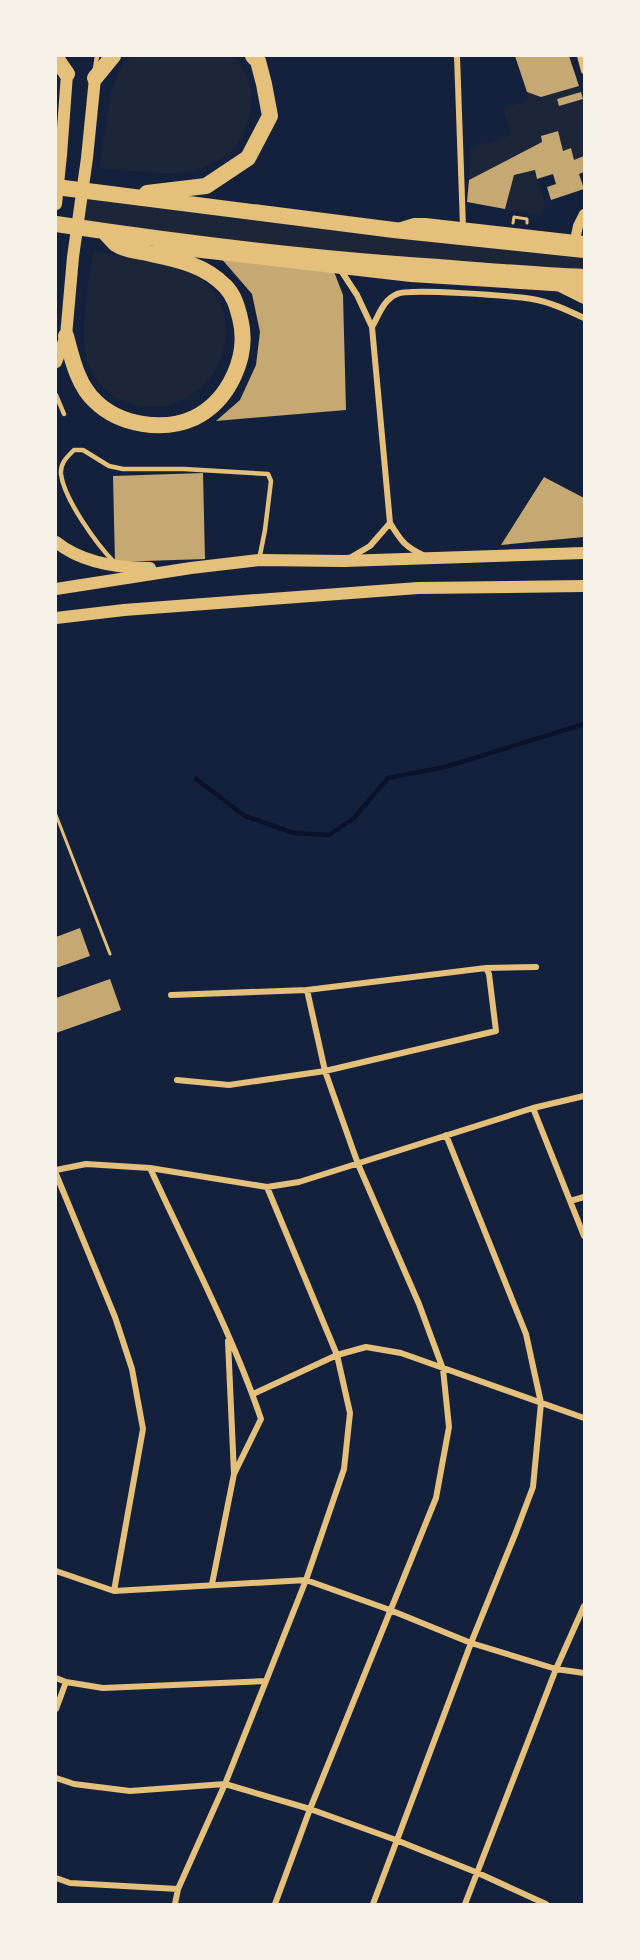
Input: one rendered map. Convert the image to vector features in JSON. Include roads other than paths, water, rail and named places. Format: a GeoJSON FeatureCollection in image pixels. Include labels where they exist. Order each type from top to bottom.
{"type":"FeatureCollection","features":[{"type":"Feature","properties":{"kind":"highway"},"geometry":{"type":"LineString","coordinates":[[95,78],[113,56]]}},
{"type":"Feature","properties":{"kind":"highway"},"geometry":{"type":"LineString","coordinates":[[122,197],[206,186],[248,158],[270,116],[260,68],[253,56]]}},
{"type":"Feature","properties":{"kind":"highway"},"geometry":{"type":"LineString","coordinates":[[56,187],[523,245],[581,244]]}},
{"type":"Feature","properties":{"kind":"highway"},"geometry":{"type":"LineString","coordinates":[[56,224],[109,237],[375,264],[522,275],[585,277]]}},
{"type":"Feature","properties":{"kind":"highway"},"geometry":{"type":"LineString","coordinates":[[66,336],[74,365],[94,401],[112,415],[136,423],[163,426],[194,418],[216,402],[232,382],[240,359],[243,329],[236,302],[226,287],[202,268],[127,249],[109,237]]}},
{"type":"Feature","properties":{"kind":"main road"},"geometry":{"type":"LineString","coordinates":[[56,204],[61,155],[63,66]]}},
{"type":"Feature","properties":{"kind":"main road"},"geometry":{"type":"LineString","coordinates":[[56,362],[66,336],[73,257],[87,158],[95,78]]}},
{"type":"Feature","properties":{"kind":"main road"},"geometry":{"type":"LineString","coordinates":[[562,287],[585,298]]}},
{"type":"Feature","properties":{"kind":"main road"},"geometry":{"type":"LineString","coordinates":[[56,542],[80,558],[119,567],[191,568]]}},
{"type":"Feature","properties":{"kind":"main road"},"geometry":{"type":"LineString","coordinates":[[56,589],[259,560],[344,561],[585,553]]}},
{"type":"Feature","properties":{"kind":"main road"},"geometry":{"type":"LineString","coordinates":[[56,618],[124,610],[418,588],[585,586]]}},
{"type":"Feature","properties":{"kind":"street"},"geometry":{"type":"LineString","coordinates":[[457,56],[463,226]]}},
{"type":"Feature","properties":{"kind":"street"},"geometry":{"type":"LineString","coordinates":[[580,56],[585,71]]}},
{"type":"Feature","properties":{"kind":"street"},"geometry":{"type":"LineString","coordinates":[[394,230],[414,223],[463,226],[581,244],[578,226],[585,214]]}},
{"type":"Feature","properties":{"kind":"street"},"geometry":{"type":"LineString","coordinates":[[109,237],[411,277],[585,288]]}},
{"type":"Feature","properties":{"kind":"street"},"geometry":{"type":"LineString","coordinates":[[340,269],[357,296],[372,327],[390,523],[409,549],[428,557]]}},
{"type":"Feature","properties":{"kind":"street"},"geometry":{"type":"LineString","coordinates":[[372,327],[385,303],[398,293],[418,292],[532,299],[557,306],[585,318]]}},
{"type":"Feature","properties":{"kind":"street"},"geometry":{"type":"LineString","coordinates":[[344,561],[370,546],[390,523]]}},
{"type":"Feature","properties":{"kind":"street"},"geometry":{"type":"LineString","coordinates":[[171,995],[307,990],[536,967]]}},
{"type":"Feature","properties":{"kind":"street"},"geometry":{"type":"LineString","coordinates":[[177,1080],[229,1085],[324,1071],[496,1031],[488,971]]}},
{"type":"Feature","properties":{"kind":"street"},"geometry":{"type":"LineString","coordinates":[[275,1905],[310,1809],[436,1498],[449,1427],[443,1369],[419,1304],[358,1164],[324,1071],[307,990]]}},
{"type":"Feature","properties":{"kind":"street"},"geometry":{"type":"LineString","coordinates":[[114,1591],[142,1429],[132,1369],[115,1317],[56,1172],[86,1164],[150,1168],[267,1187],[299,1182],[533,1108],[585,1096]]}},
{"type":"Feature","properties":{"kind":"street"},"geometry":{"type":"LineString","coordinates":[[533,1108],[585,1236]]}},
{"type":"Feature","properties":{"kind":"street"},"geometry":{"type":"LineString","coordinates":[[373,1905],[471,1643],[533,1487],[541,1403],[526,1334],[446,1135]]}},
{"type":"Feature","properties":{"kind":"street"},"geometry":{"type":"LineString","coordinates":[[150,1168],[227,1335],[253,1394],[261,1419],[234,1474]]}},
{"type":"Feature","properties":{"kind":"street"},"geometry":{"type":"LineString","coordinates":[[175,1905],[178,1889],[225,1784],[306,1580],[344,1469],[350,1413],[337,1355],[267,1187]]}},
{"type":"Feature","properties":{"kind":"street"},"geometry":{"type":"LineString","coordinates":[[570,1201],[585,1197]]}},
{"type":"Feature","properties":{"kind":"street"},"geometry":{"type":"LineString","coordinates":[[212,1584],[234,1474],[227,1335]]}},
{"type":"Feature","properties":{"kind":"street"},"geometry":{"type":"LineString","coordinates":[[253,1394],[337,1355],[366,1347],[401,1353],[585,1418]]}},
{"type":"Feature","properties":{"kind":"street"},"geometry":{"type":"LineString","coordinates":[[56,1571],[114,1591],[306,1580],[390,1610],[471,1643],[556,1669],[585,1673]]}},
{"type":"Feature","properties":{"kind":"street"},"geometry":{"type":"LineString","coordinates":[[465,1905],[556,1669],[585,1605]]}},
{"type":"Feature","properties":{"kind":"street"},"geometry":{"type":"LineString","coordinates":[[56,1678],[66,1682],[104,1688],[266,1681]]}},
{"type":"Feature","properties":{"kind":"street"},"geometry":{"type":"LineString","coordinates":[[56,1709],[66,1682]]}},
{"type":"Feature","properties":{"kind":"street"},"geometry":{"type":"LineString","coordinates":[[56,1778],[74,1784],[130,1791],[225,1784],[310,1809],[396,1840],[478,1873],[546,1905]]}},
{"type":"Feature","properties":{"kind":"street"},"geometry":{"type":"LineString","coordinates":[[56,1878],[70,1883],[178,1889]]}},
{"type":"Feature","properties":{"kind":"lane"},"geometry":{"type":"LineString","coordinates":[[95,78],[97,56]]}},
{"type":"Feature","properties":{"kind":"lane"},"geometry":{"type":"LineString","coordinates":[[56,395],[64,414]]}},
{"type":"Feature","properties":{"kind":"lane"},"geometry":{"type":"LineString","coordinates":[[119,567],[104,552],[68,496],[60,473],[63,461],[74,450],[83,450],[109,466],[123,469],[184,469],[268,474],[271,480],[259,560]]}},
{"type":"Feature","properties":{"kind":"waterway"},"geometry":{"type":"LineString","coordinates":[[196,779],[245,816],[294,833],[329,835],[354,818],[388,778],[445,767],[584,724]]}}]}
